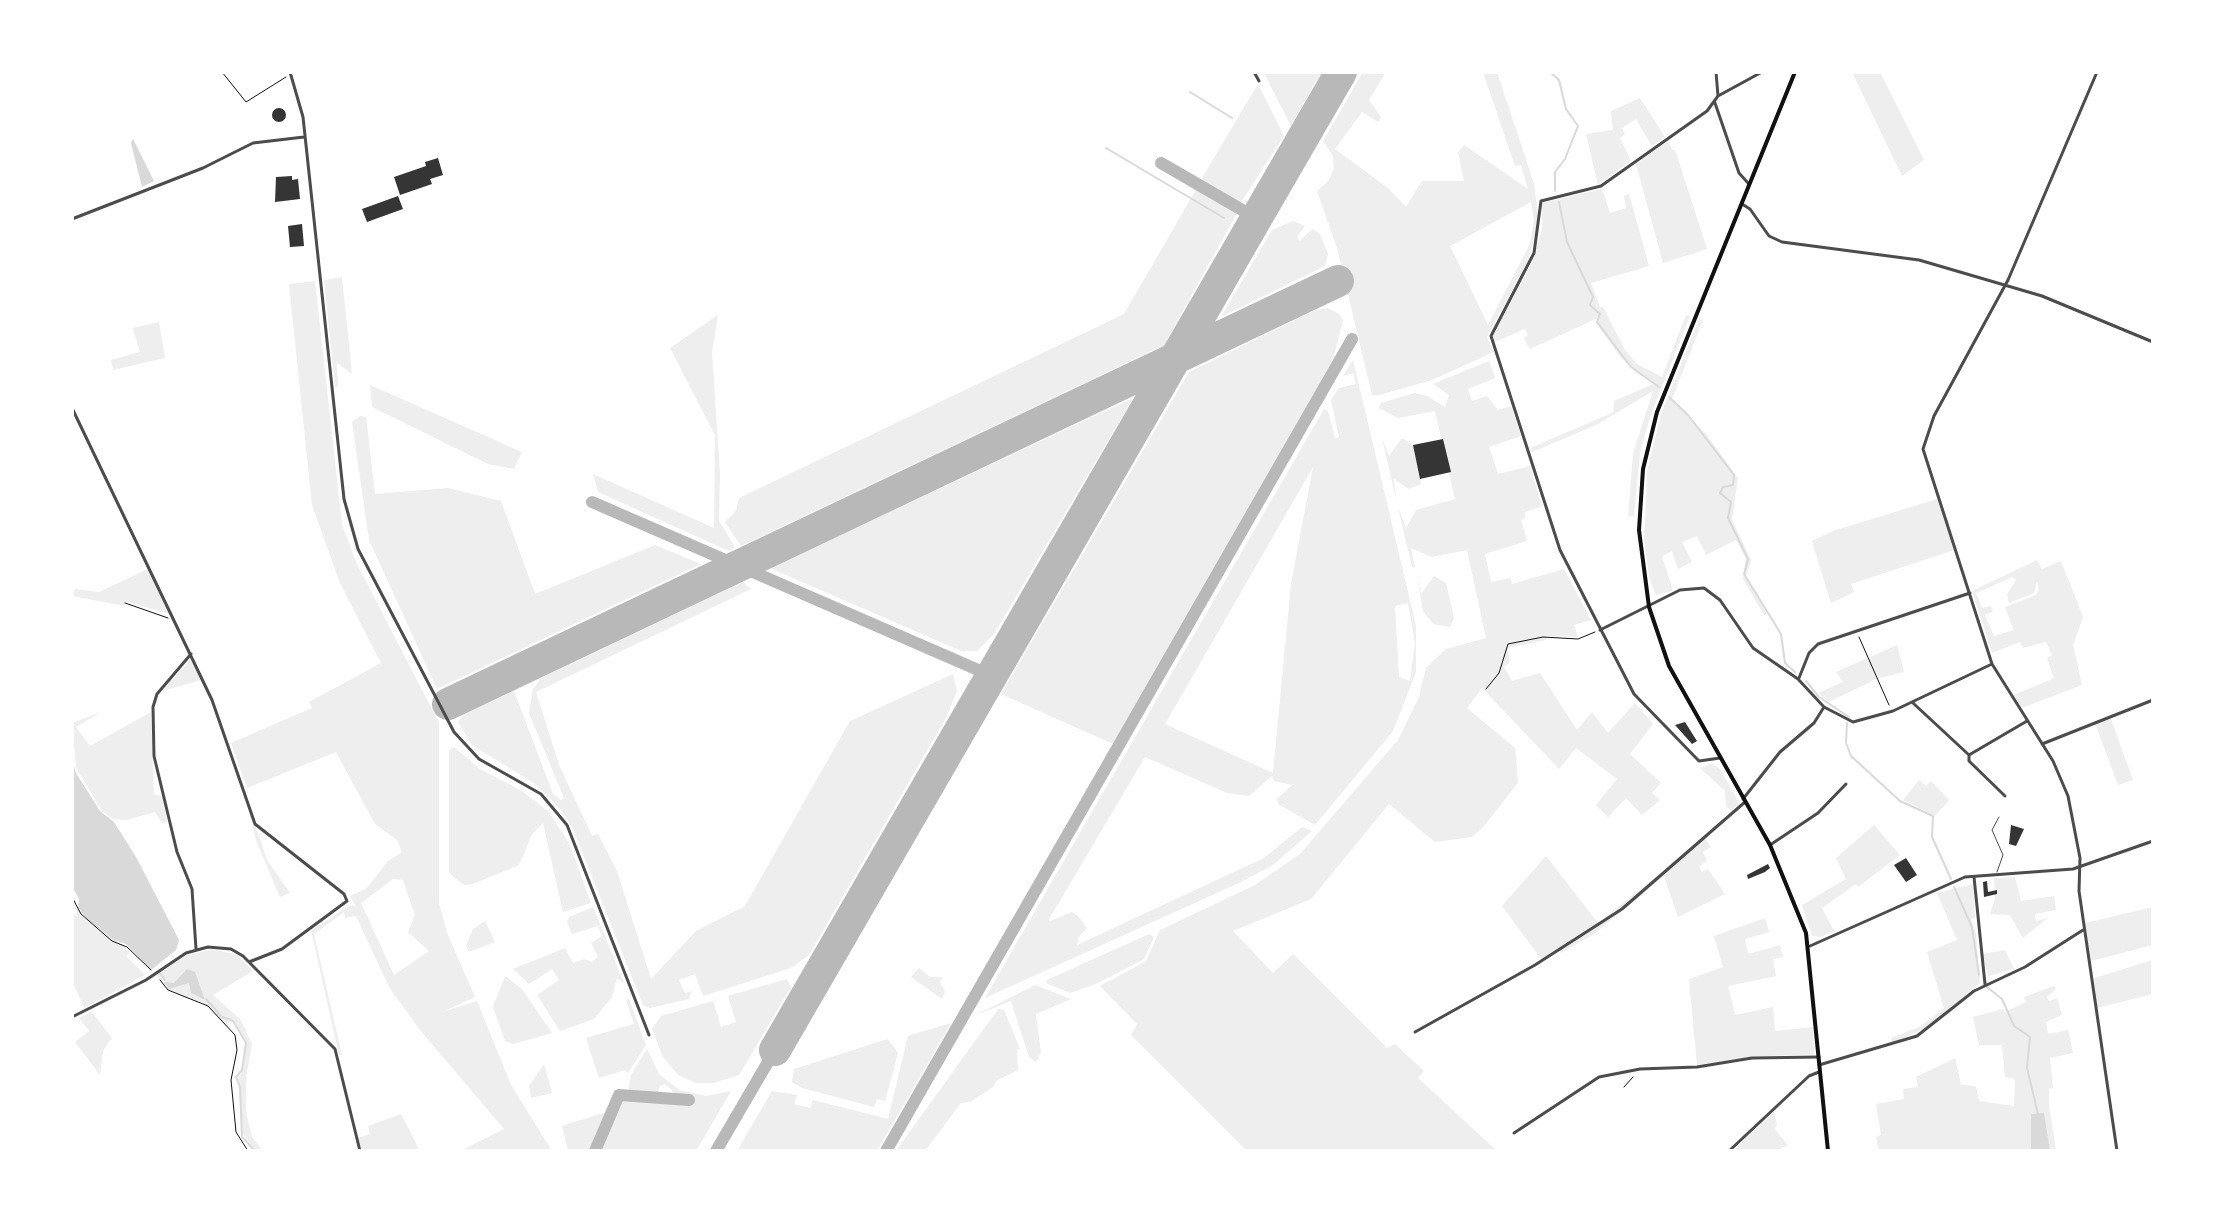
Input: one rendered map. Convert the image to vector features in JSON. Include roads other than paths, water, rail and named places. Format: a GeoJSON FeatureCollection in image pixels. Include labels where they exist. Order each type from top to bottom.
{"type":"FeatureCollection","features":[{"type":"Feature","properties":{"kind":"main road"},"geometry":{"type":"LineString","coordinates":[[1795,72],[1664,392],[1647,448],[1639,530],[1649,607],[1669,666],[1770,845],[1810,946],[1828,1151]]}},
{"type":"Feature","properties":{"kind":"street"},"geometry":{"type":"LineString","coordinates":[[1254,72],[1259,81]]}},
{"type":"Feature","properties":{"kind":"street"},"geometry":{"type":"LineString","coordinates":[[1716,72],[1718,96],[1715,103],[1601,186],[1543,199],[1537,246],[1493,329],[1493,345],[1560,550],[1634,694],[1654,719],[1699,761],[1720,758]]}},
{"type":"Feature","properties":{"kind":"street"},"geometry":{"type":"LineString","coordinates":[[1718,96],[1762,72]]}},
{"type":"Feature","properties":{"kind":"street"},"geometry":{"type":"LineString","coordinates":[[2097,72],[2005,285],[1924,442],[1927,467],[1992,664],[2064,785],[2080,866],[2077,879],[2117,1151]]}},
{"type":"Feature","properties":{"kind":"street"},"geometry":{"type":"LineString","coordinates":[[290,73],[300,103],[305,137],[344,499],[358,549],[454,732],[479,759],[541,794],[567,825],[649,1035]]}},
{"type":"Feature","properties":{"kind":"street"},"geometry":{"type":"LineString","coordinates":[[1715,103],[1739,173],[1749,184]]}},
{"type":"Feature","properties":{"kind":"street"},"geometry":{"type":"LineString","coordinates":[[72,219],[203,168],[253,143],[305,137]]}},
{"type":"Feature","properties":{"kind":"street"},"geometry":{"type":"LineString","coordinates":[[1741,204],[1750,209],[1769,236],[1782,242],[1907,257],[2057,301],[2153,342]]}},
{"type":"Feature","properties":{"kind":"street"},"geometry":{"type":"LineString","coordinates":[[72,408],[191,654],[226,735],[257,829],[344,894],[347,901],[282,949],[249,962]]}},
{"type":"Feature","properties":{"kind":"street"},"geometry":{"type":"LineString","coordinates":[[1600,630],[1689,586],[1710,590],[1753,648],[1798,679],[1824,707],[1859,723],[1913,702],[1992,664]]}},
{"type":"Feature","properties":{"kind":"street"},"geometry":{"type":"LineString","coordinates":[[1798,679],[1809,653],[1818,644],[1970,593]]}},
{"type":"Feature","properties":{"kind":"street"},"geometry":{"type":"LineString","coordinates":[[191,654],[157,694],[153,707],[154,756],[177,852],[192,889],[196,949]]}},
{"type":"Feature","properties":{"kind":"street"},"geometry":{"type":"LineString","coordinates":[[2042,744],[2153,700]]}},
{"type":"Feature","properties":{"kind":"street"},"geometry":{"type":"LineString","coordinates":[[1913,702],[1969,755],[1969,761],[2005,796]]}},
{"type":"Feature","properties":{"kind":"street"},"geometry":{"type":"LineString","coordinates":[[1415,1032],[1535,965],[1622,909],[1744,800],[1780,752],[1814,723],[1824,707]]}},
{"type":"Feature","properties":{"kind":"street"},"geometry":{"type":"LineString","coordinates":[[1969,755],[2027,721]]}},
{"type":"Feature","properties":{"kind":"street"},"geometry":{"type":"LineString","coordinates":[[1770,845],[1818,813],[1846,784]]}},
{"type":"Feature","properties":{"kind":"street"},"geometry":{"type":"LineString","coordinates":[[1810,946],[1955,880],[1974,875],[2080,866],[2153,841]]}},
{"type":"Feature","properties":{"kind":"street"},"geometry":{"type":"LineString","coordinates":[[1974,875],[1985,984]]}},
{"type":"Feature","properties":{"kind":"street"},"geometry":{"type":"LineString","coordinates":[[1819,1065],[1917,1036],[1985,984],[2025,967],[2084,930]]}},
{"type":"Feature","properties":{"kind":"street"},"geometry":{"type":"LineString","coordinates":[[72,1017],[196,949],[231,949],[249,962],[335,1049],[360,1151]]}},
{"type":"Feature","properties":{"kind":"street"},"geometry":{"type":"LineString","coordinates":[[1514,1133],[1599,1077],[1640,1069],[1697,1067],[1752,1058],[1819,1057]]}},
{"type":"Feature","properties":{"kind":"street"},"geometry":{"type":"LineString","coordinates":[[1729,1151],[1809,1076],[1820,1072]]}},
{"type":"Feature","properties":{"kind":"lane"},"geometry":{"type":"LineString","coordinates":[[1996,874],[2003,855],[1992,830],[1999,817]]}},
{"type":"Feature","properties":{"kind":"waterway"},"geometry":{"type":"LineString","coordinates":[[1550,72],[1559,80],[1566,109],[1578,126],[1565,159],[1555,172],[1555,191]]}},
{"type":"Feature","properties":{"kind":"waterway"},"geometry":{"type":"LineString","coordinates":[[1190,92],[1232,118]]}},
{"type":"Feature","properties":{"kind":"waterway"},"geometry":{"type":"LineString","coordinates":[[1106,148],[1224,218]]}},
{"type":"Feature","properties":{"kind":"waterway"},"geometry":{"type":"LineString","coordinates":[[1559,202],[1567,242],[1593,297],[1590,305],[1600,314],[1597,322],[1631,367],[1659,387]]}},
{"type":"Feature","properties":{"kind":"waterway"},"geometry":{"type":"LineString","coordinates":[[1669,397],[1688,415],[1734,475],[1733,485],[1723,487],[1720,493],[1731,502],[1728,518],[1748,559],[1744,574],[1781,634],[1785,663],[1795,672]]}},
{"type":"Feature","properties":{"kind":"waterway"},"geometry":{"type":"LineString","coordinates":[[1806,681],[1819,697],[1849,717]]}},
{"type":"Feature","properties":{"kind":"waterway"},"geometry":{"type":"LineString","coordinates":[[1847,723],[1846,743],[1851,756],[1900,801],[1933,816],[1932,837],[1951,879]]}},
{"type":"Feature","properties":{"kind":"waterway"},"geometry":{"type":"LineString","coordinates":[[1954,887],[1972,927],[1979,975]]}},
{"type":"Feature","properties":{"kind":"waterway"},"geometry":{"type":"LineString","coordinates":[[160,973],[165,980]]}},
{"type":"Feature","properties":{"kind":"waterway"},"geometry":{"type":"LineString","coordinates":[[1987,987],[2002,999],[2014,1026],[2030,1037],[2027,1068],[2038,1114]]}},
{"type":"Feature","properties":{"kind":"waterway"},"geometry":{"type":"LineString","coordinates":[[206,999],[222,1017],[233,1021],[246,1043],[242,1070],[236,1077],[240,1087],[242,1137],[255,1151]]}}]}
